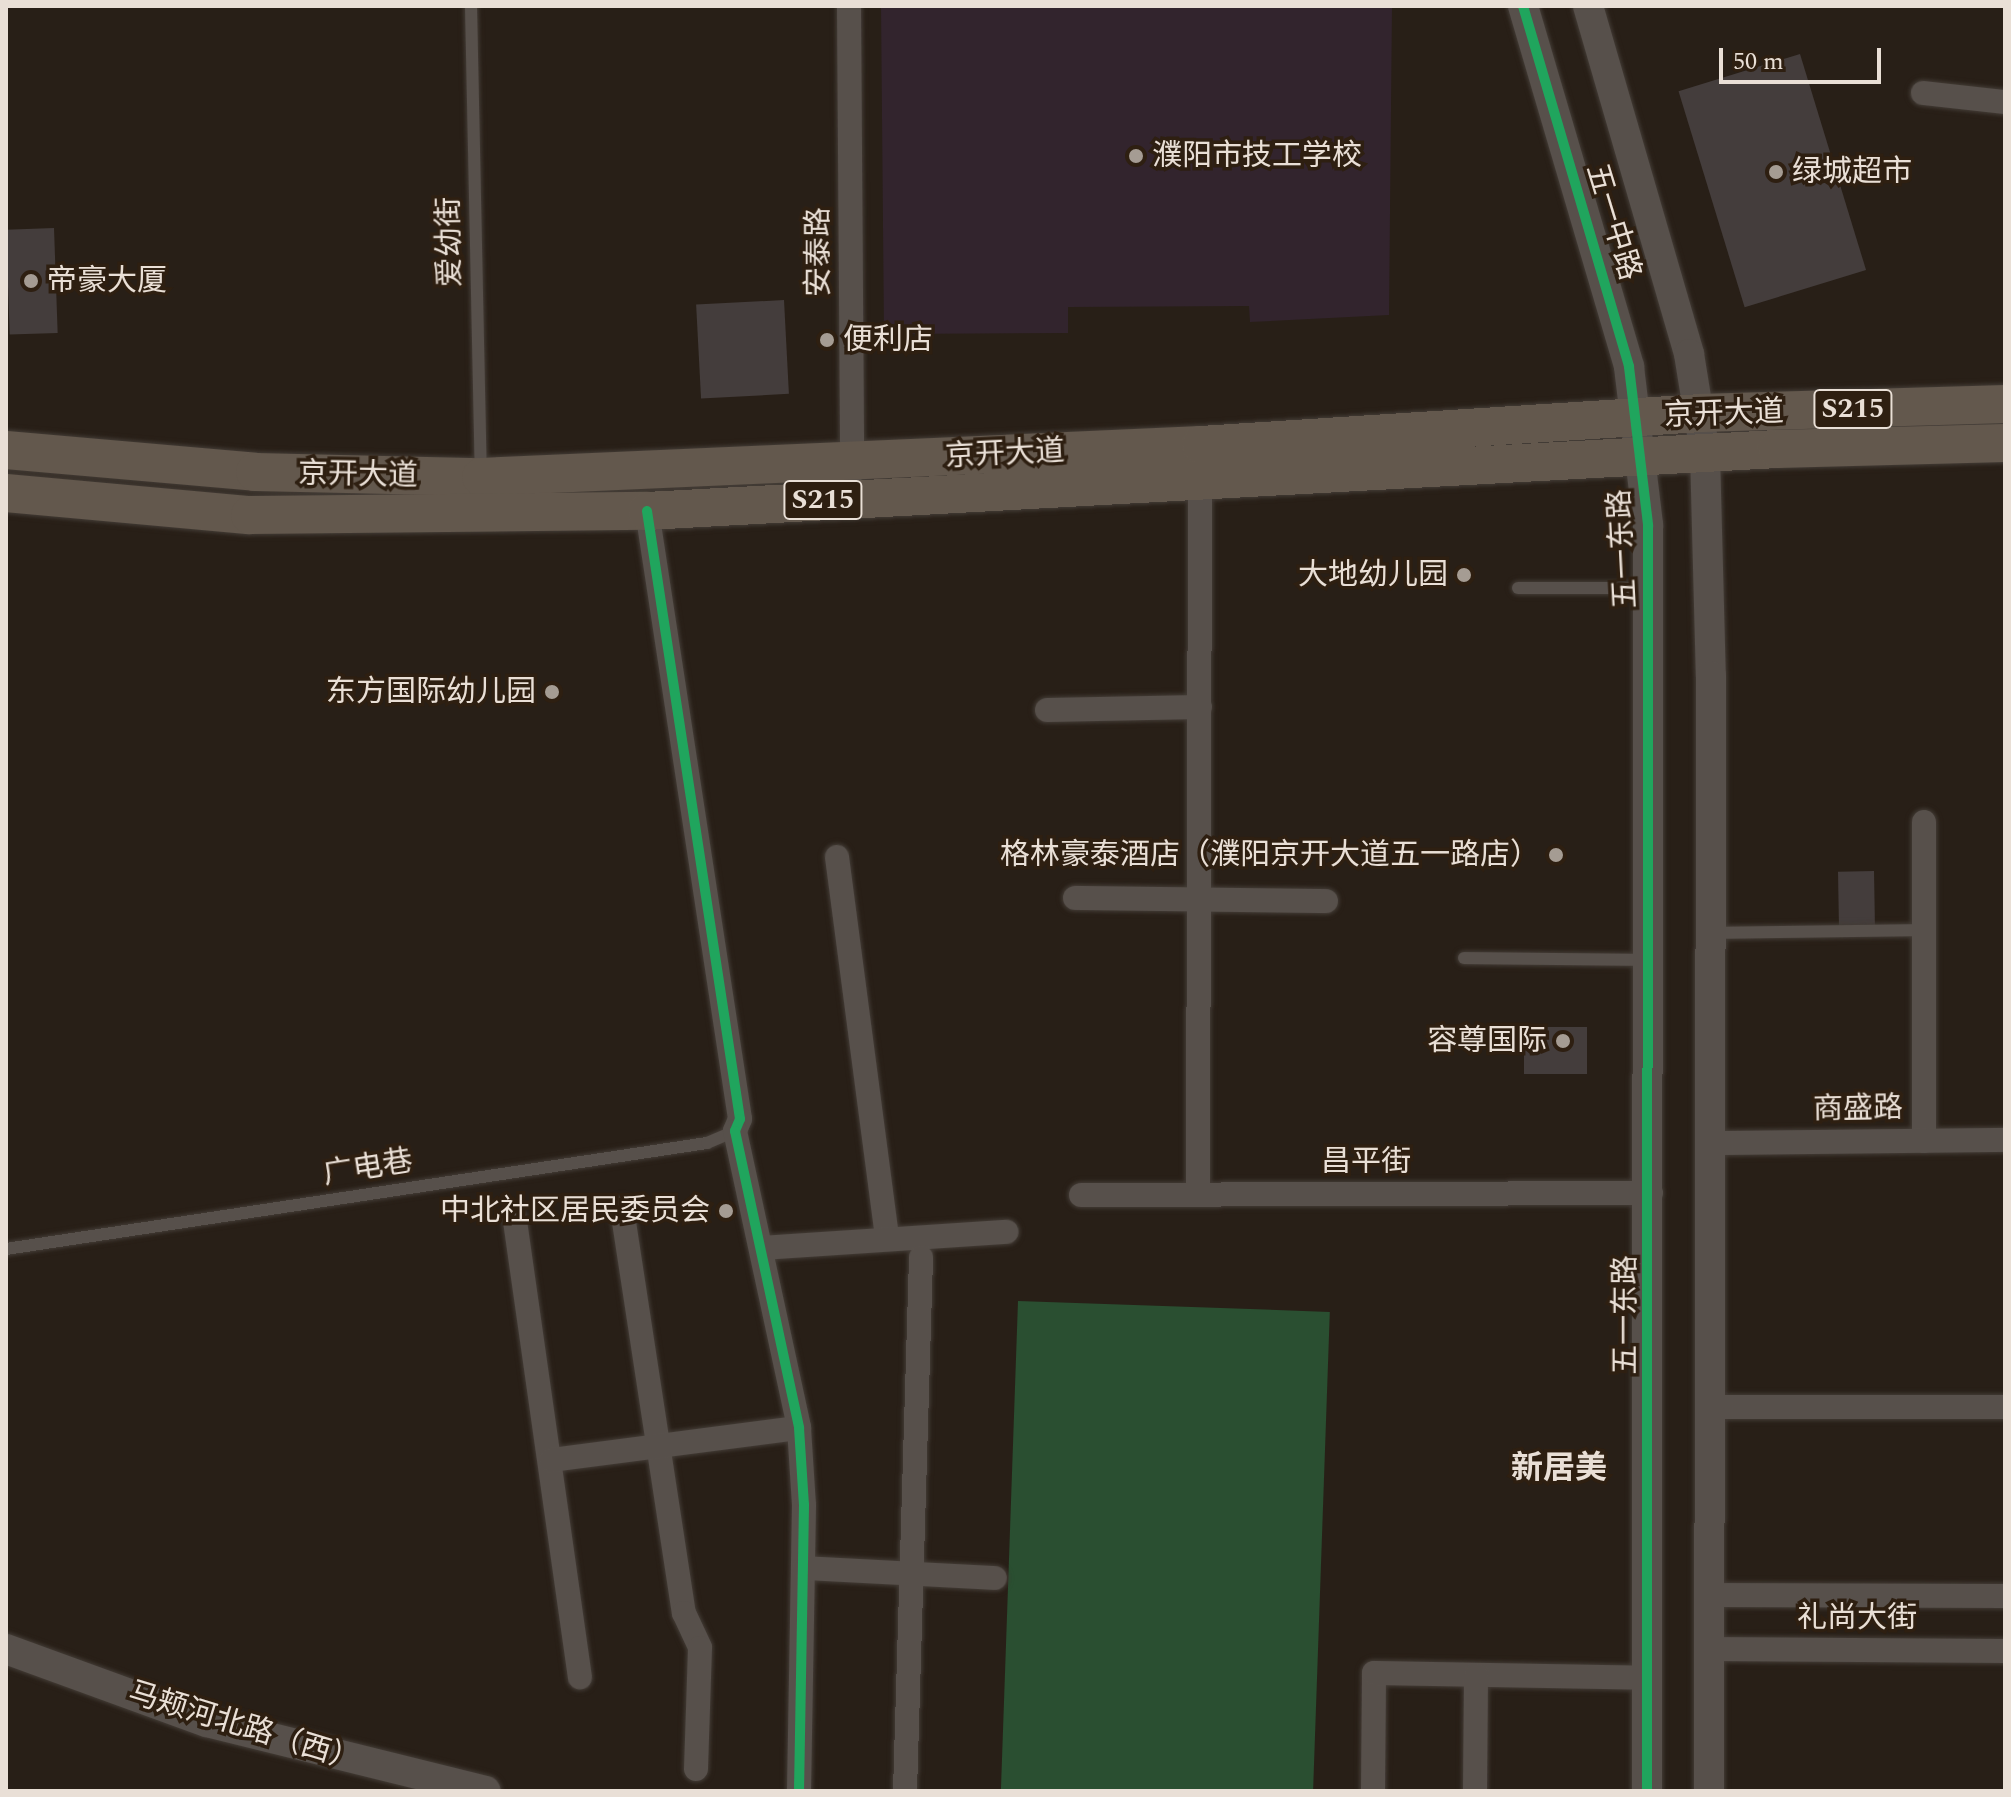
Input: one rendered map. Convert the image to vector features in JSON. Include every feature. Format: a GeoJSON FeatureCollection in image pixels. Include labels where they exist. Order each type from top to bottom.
{"type":"FeatureCollection","features":[{"type":"Feature","properties":{"kind":"main road","name":"京开大道"},"geometry":{"type":"LineString","coordinates":[[6,496],[250,515],[647,511],[853,480],[1637,417],[2005,404]]}},
{"type":"Feature","properties":{"kind":"main road","name":"京开大道"},"geometry":{"type":"LineString","coordinates":[[6,450],[255,472],[853,480],[1200,479],[1705,453],[2005,443]]}},
{"type":"Feature","properties":{"kind":"street","name":"安泰路"},"geometry":{"type":"LineString","coordinates":[[849,6],[853,480]]}},
{"type":"Feature","properties":{"kind":"street","name":"五一中路"},"geometry":{"type":"LineString","coordinates":[[1523,6],[1605,279],[1637,417],[1641,456]]}},
{"type":"Feature","properties":{"kind":"street","name":"五一中路"},"geometry":{"type":"LineString","coordinates":[[1588,6],[1666,266],[1701,413],[1705,453]]}},
{"type":"Feature","properties":{"kind":"street"},"geometry":{"type":"LineString","coordinates":[[1923,93],[2005,102]]}},
{"type":"Feature","properties":{"kind":"street"},"geometry":{"type":"LineString","coordinates":[[1705,453],[1712,933],[1709,1791]]}},
{"type":"Feature","properties":{"kind":"street","name":"五一东路"},"geometry":{"type":"LineString","coordinates":[[1641,456],[1650,588],[1652,960],[1647,1791]]}},
{"type":"Feature","properties":{"kind":"street"},"geometry":{"type":"LineString","coordinates":[[1198,1194],[1200,479]]}},
{"type":"Feature","properties":{"kind":"street"},"geometry":{"type":"LineString","coordinates":[[647,511],[740,1119],[735,1131],[799,1428],[804,1568],[799,1791]]}},
{"type":"Feature","properties":{"kind":"street"},"geometry":{"type":"LineString","coordinates":[[1047,710],[1200,707]]}},
{"type":"Feature","properties":{"kind":"street"},"geometry":{"type":"LineString","coordinates":[[1924,822],[1924,1141]]}},
{"type":"Feature","properties":{"kind":"street"},"geometry":{"type":"LineString","coordinates":[[837,857],[887,1239]]}},
{"type":"Feature","properties":{"kind":"street"},"geometry":{"type":"LineString","coordinates":[[1075,898],[1326,901]]}},
{"type":"Feature","properties":{"kind":"street","name":"商盛路"},"geometry":{"type":"LineString","coordinates":[[1712,1143],[2005,1140]]}},
{"type":"Feature","properties":{"kind":"street","name":"昌平街"},"geometry":{"type":"LineString","coordinates":[[1081,1195],[1651,1193]]}},
{"type":"Feature","properties":{"kind":"street"},"geometry":{"type":"LineString","coordinates":[[622,1209],[684,1613],[700,1648],[696,1769]]}},
{"type":"Feature","properties":{"kind":"street"},"geometry":{"type":"LineString","coordinates":[[515,1221],[580,1677]]}},
{"type":"Feature","properties":{"kind":"street"},"geometry":{"type":"LineString","coordinates":[[762,1248],[1006,1232]]}},
{"type":"Feature","properties":{"kind":"street"},"geometry":{"type":"LineString","coordinates":[[905,1791],[921,1257]]}},
{"type":"Feature","properties":{"kind":"street"},"geometry":{"type":"LineString","coordinates":[[1710,1407],[2005,1407]]}},
{"type":"Feature","properties":{"kind":"street"},"geometry":{"type":"LineString","coordinates":[[551,1460],[799,1428]]}},
{"type":"Feature","properties":{"kind":"street"},"geometry":{"type":"LineString","coordinates":[[804,1568],[995,1578]]}},
{"type":"Feature","properties":{"kind":"street"},"geometry":{"type":"LineString","coordinates":[[1708,1595],[2005,1596]]}},
{"type":"Feature","properties":{"kind":"street","name":"马颊河北路（西）"},"geometry":{"type":"LineString","coordinates":[[6,1649],[207,1722],[486,1791]]}},
{"type":"Feature","properties":{"kind":"street","name":"礼尚大街"},"geometry":{"type":"LineString","coordinates":[[1708,1649],[2005,1651]]}},
{"type":"Feature","properties":{"kind":"street"},"geometry":{"type":"LineString","coordinates":[[1373,1791],[1374,1673],[1648,1678]]}},
{"type":"Feature","properties":{"kind":"street"},"geometry":{"type":"LineString","coordinates":[[1475,1791],[1476,1675]]}},
{"type":"Feature","properties":{"kind":"lane","name":"爱幼街"},"geometry":{"type":"LineString","coordinates":[[471,6],[481,477]]}},
{"type":"Feature","properties":{"kind":"lane"},"geometry":{"type":"LineString","coordinates":[[1518,588],[1650,588]]}},
{"type":"Feature","properties":{"kind":"lane"},"geometry":{"type":"LineString","coordinates":[[1712,933],[1923,930]]}},
{"type":"Feature","properties":{"kind":"lane"},"geometry":{"type":"LineString","coordinates":[[1464,958],[1652,960]]}},
{"type":"Feature","properties":{"kind":"lane","name":"广电巷"},"geometry":{"type":"LineString","coordinates":[[6,1249],[707,1143],[735,1131]]}},
{"type":"Feature","properties":{"kind":"shaded area","name":"濮阳市技工学校"},"geometry":{"type":"Polygon","coordinates":[[[881,6],[1392,6],[1389,315],[1250,322],[1249,306],[1068,307],[1068,333],[884,334],[881,6]]]}},
{"type":"Feature","properties":{"kind":"green space"},"geometry":{"type":"Polygon","coordinates":[[[1018,1301],[1330,1312],[1313,1791],[1001,1791],[1018,1301]]]}},
{"type":"Feature","properties":{"kind":"building"},"geometry":{"type":"Polygon","coordinates":[[[1800,54],[1866,270],[1745,307],[1679,91],[1800,54]]]}},
{"type":"Feature","properties":{"kind":"building","name":"帝豪大厦"},"geometry":{"type":"Polygon","coordinates":[[[54,228],[58,333],[10,335],[6,230],[54,228]]]}},
{"type":"Feature","properties":{"kind":"building"},"geometry":{"type":"Polygon","coordinates":[[[784,300],[789,394],[701,398],[696,305],[784,300]]]}},
{"type":"Feature","properties":{"kind":"building"},"geometry":{"type":"Polygon","coordinates":[[[1874,871],[1875,930],[1839,931],[1838,872],[1874,871]]]}},
{"type":"Feature","properties":{"kind":"building"},"geometry":{"type":"Polygon","coordinates":[[[1524,1027],[1587,1027],[1587,1074],[1524,1074],[1524,1027]]]}},
{"type":"Feature","properties":{"kind":"cycle path"},"geometry":{"type":"LineString","coordinates":[[1523,6],[1629,367],[1648,525],[1647,1791]]}},
{"type":"Feature","properties":{"kind":"cycle path"},"geometry":{"type":"LineString","coordinates":[[647,511],[740,1119],[735,1131],[799,1428],[804,1505],[799,1791]]}},
{"type":"Feature","properties":{"kind":"place","name":"濮阳市技工学校"},"geometry":{"type":"Point","coordinates":[1136,156]}},
{"type":"Feature","properties":{"kind":"place","name":"绿城超市"},"geometry":{"type":"Point","coordinates":[1776,172]}},
{"type":"Feature","properties":{"kind":"place","name":"帝豪大厦"},"geometry":{"type":"Point","coordinates":[31,281]}},
{"type":"Feature","properties":{"kind":"place","name":"便利店"},"geometry":{"type":"Point","coordinates":[827,340]}},
{"type":"Feature","properties":{"kind":"place","name":"大地幼儿园"},"geometry":{"type":"Point","coordinates":[1464,575]}},
{"type":"Feature","properties":{"kind":"place","name":"东方国际幼儿园"},"geometry":{"type":"Point","coordinates":[552,692]}},
{"type":"Feature","properties":{"kind":"place","name":"格林豪泰酒店（濮阳京开大道五一路店）"},"geometry":{"type":"Point","coordinates":[1556,855]}},
{"type":"Feature","properties":{"kind":"place","name":"容尊国际"},"geometry":{"type":"Point","coordinates":[1563,1041]}},
{"type":"Feature","properties":{"kind":"place","name":"中北社区居民委员会"},"geometry":{"type":"Point","coordinates":[726,1211]}},
{"type":"Feature","properties":{"kind":"district","name":"新居美"},"geometry":{"type":"Point","coordinates":[1559,1469]}}]}
